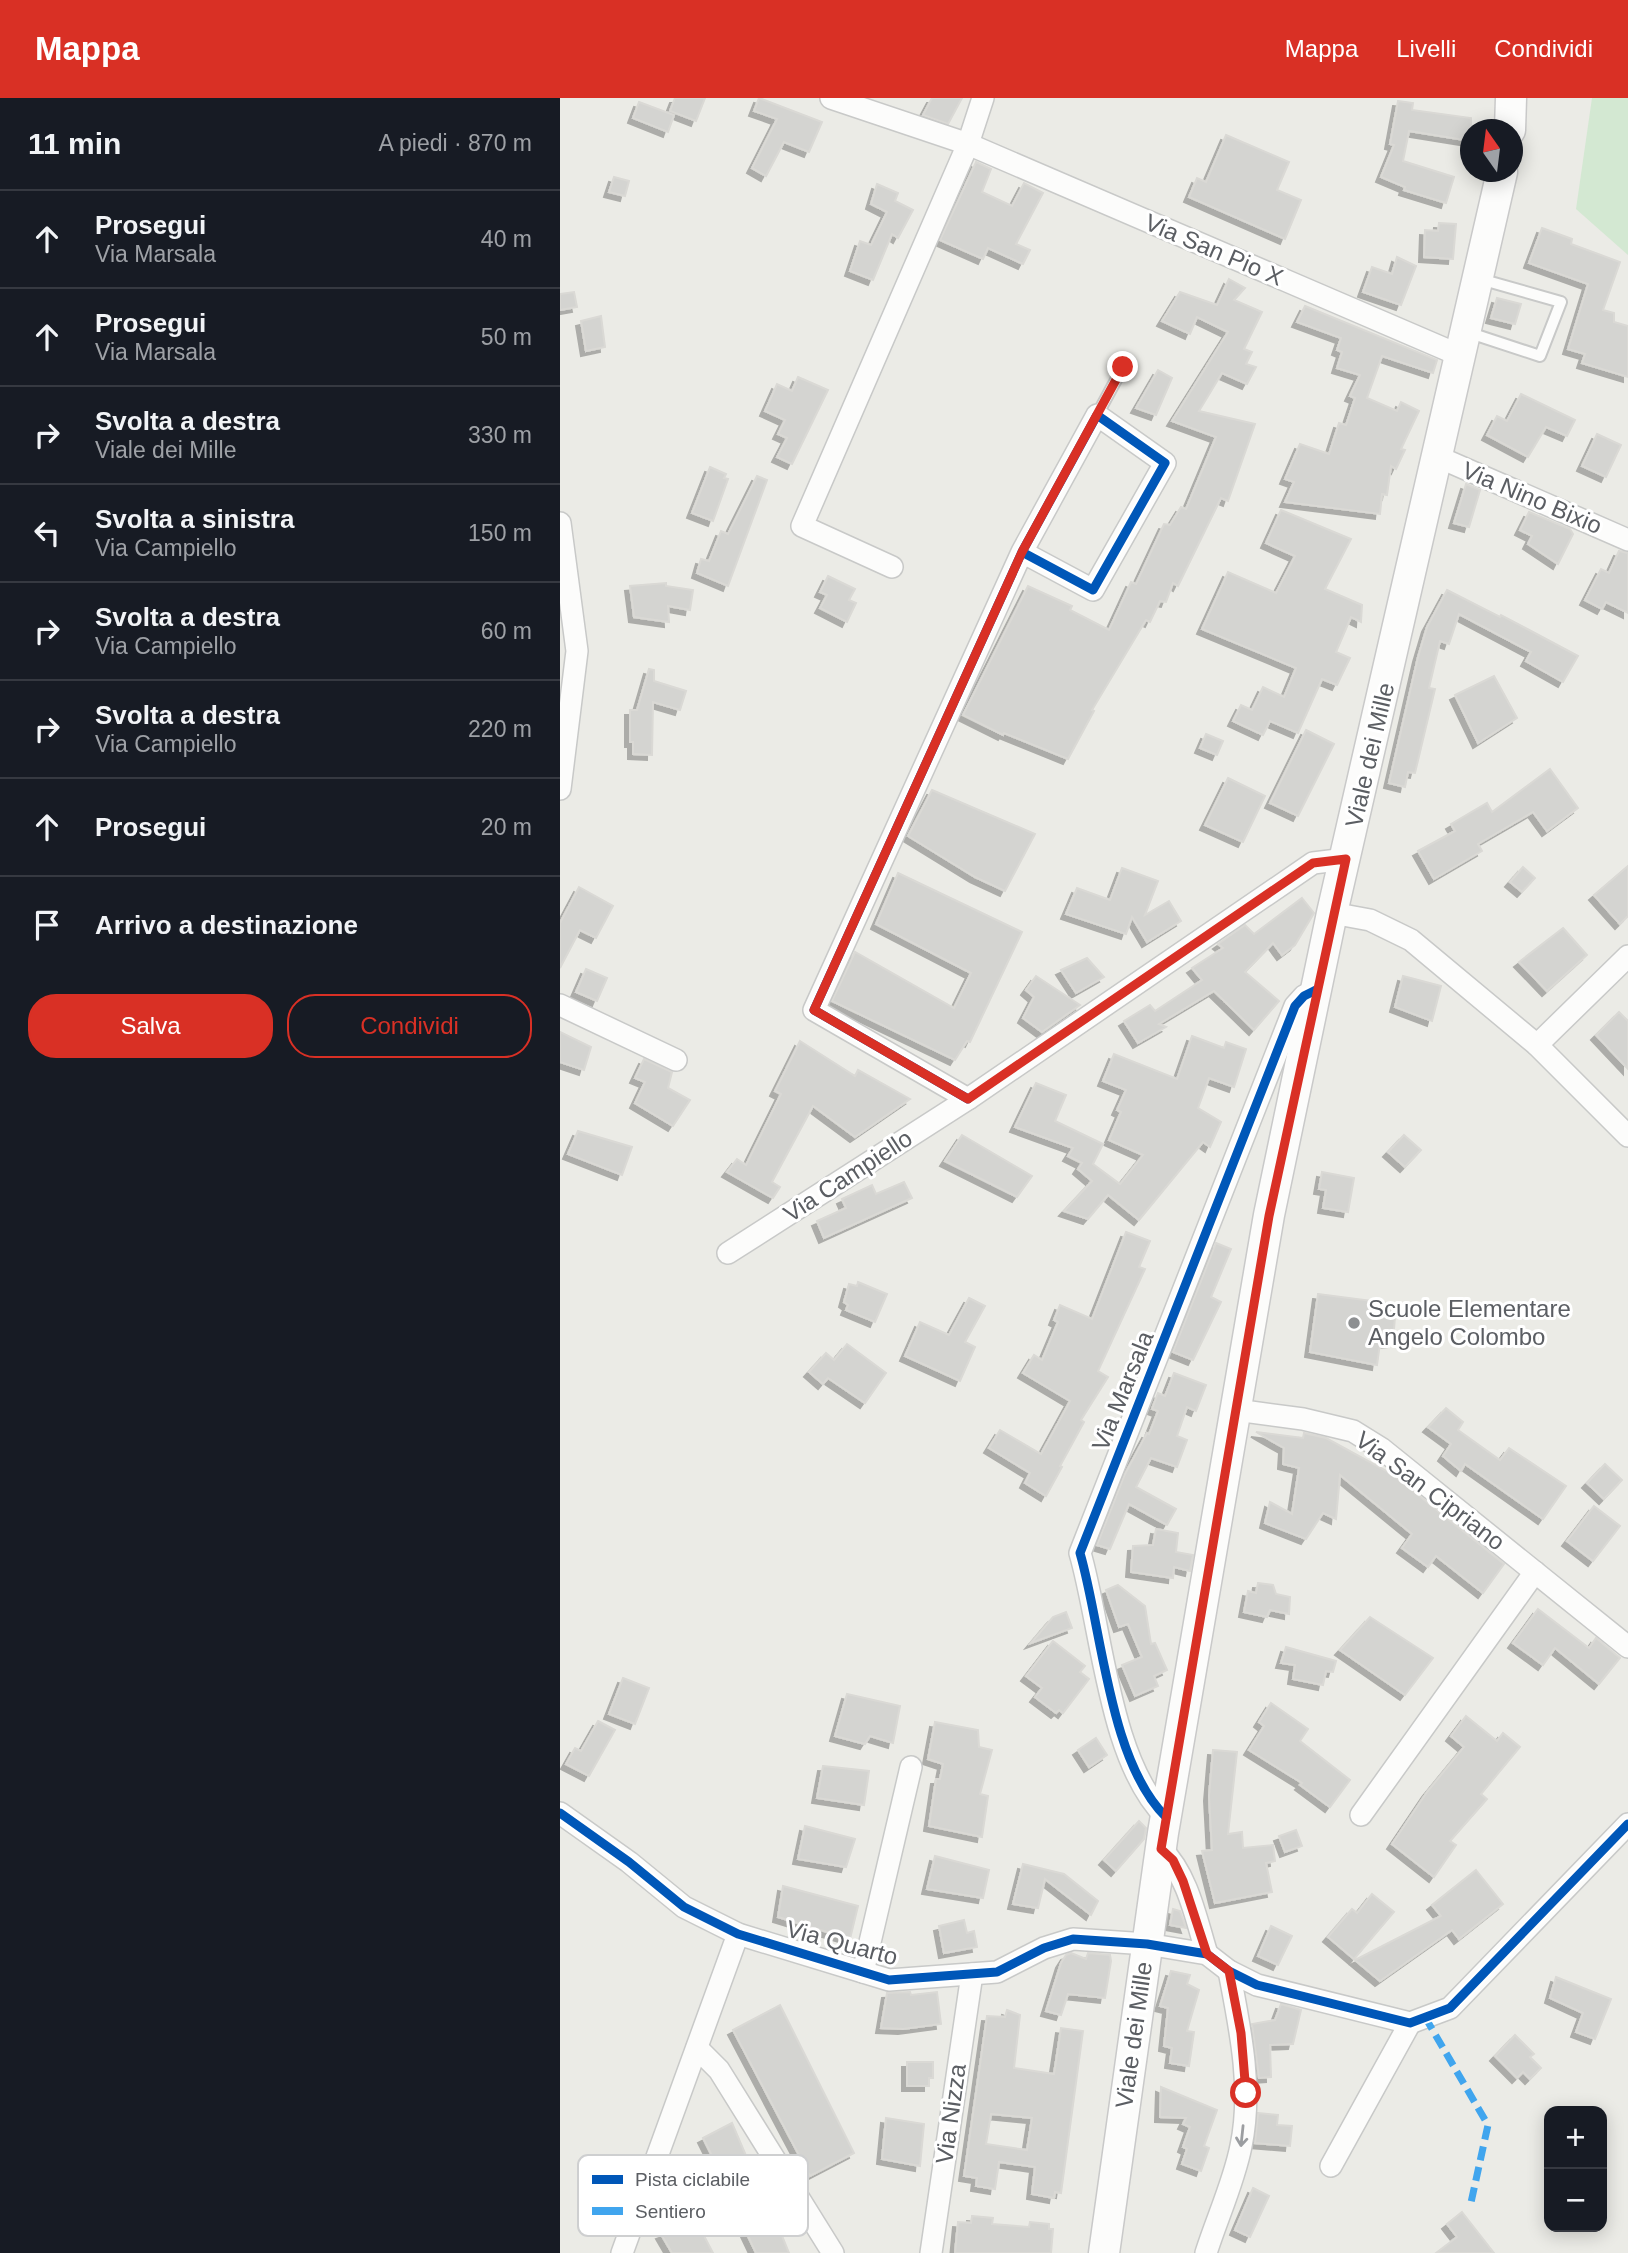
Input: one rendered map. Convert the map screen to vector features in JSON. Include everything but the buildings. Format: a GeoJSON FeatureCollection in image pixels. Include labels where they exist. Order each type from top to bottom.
{"type":"FeatureCollection","features":[{"type":"Feature","properties":{"kind":"main road"},"geometry":{"type":"LineString","coordinates":[[1510,119],[1511,98]]}},
{"type":"Feature","properties":{"kind":"main road","name":"Viale dei Mille"},"geometry":{"type":"LineString","coordinates":[[1104,2253],[1166,1817],[1269,1216],[1332,913],[1500,182]]}},
{"type":"Feature","properties":{"kind":"street","name":"Via San Pio X"},"geometry":{"type":"LineString","coordinates":[[831,98],[968,144],[1462,343]]}},
{"type":"Feature","properties":{"kind":"street"},"geometry":{"type":"LineString","coordinates":[[892,567],[802,526],[968,144],[984,98]]}},
{"type":"Feature","properties":{"kind":"street"},"geometry":{"type":"LineString","coordinates":[[968,1099],[814,1010],[1022,552],[1097,415],[1165,463],[1093,590],[1022,552]]}},
{"type":"Feature","properties":{"kind":"street","name":"Via Nino Bixio"},"geometry":{"type":"LineString","coordinates":[[1436,456],[1628,540]]}},
{"type":"Feature","properties":{"kind":"street"},"geometry":{"type":"LineString","coordinates":[[560,523],[577,650],[560,789]]}},
{"type":"Feature","properties":{"kind":"street","name":"Via Campiello"},"geometry":{"type":"LineString","coordinates":[[728,1253],[968,1099],[1313,863],[1346,859]]}},
{"type":"Feature","properties":{"kind":"street"},"geometry":{"type":"LineString","coordinates":[[1332,913],[1370,920],[1411,940],[1537,1045],[1628,1136]]}},
{"type":"Feature","properties":{"kind":"street"},"geometry":{"type":"LineString","coordinates":[[1537,1045],[1628,956]]}},
{"type":"Feature","properties":{"kind":"street","name":"Via Marsala"},"geometry":{"type":"LineString","coordinates":[[1166,1817],[1143,1788],[1117,1721],[1092,1595],[1080,1553],[1295,1006],[1304,996],[1315,990]]}},
{"type":"Feature","properties":{"kind":"street"},"geometry":{"type":"LineString","coordinates":[[560,1005],[676,1060]]}},
{"type":"Feature","properties":{"kind":"street","name":"Via San Cipriano"},"geometry":{"type":"LineString","coordinates":[[1236,1410],[1303,1419],[1353,1431],[1382,1449],[1628,1647]]}},
{"type":"Feature","properties":{"kind":"street"},"geometry":{"type":"LineString","coordinates":[[1361,1815],[1535,1572]]}},
{"type":"Feature","properties":{"kind":"street","name":"Via Quarto"},"geometry":{"type":"LineString","coordinates":[[863,1972],[911,1767]]}},
{"type":"Feature","properties":{"kind":"street","name":"Via Quarto"},"geometry":{"type":"LineString","coordinates":[[560,1814],[629,1862],[684,1907],[738,1934],[889,1980],[997,1972],[1044,1948],[1073,1939],[1147,1944],[1207,1954]]}},
{"type":"Feature","properties":{"kind":"street"},"geometry":{"type":"LineString","coordinates":[[1161,1849],[1173,1860],[1183,1881],[1207,1954],[1229,1971],[1257,1985],[1410,2023],[1451,2008],[1628,1824]]}},
{"type":"Feature","properties":{"kind":"street"},"geometry":{"type":"LineString","coordinates":[[657,2155],[738,1934]]}},
{"type":"Feature","properties":{"kind":"street"},"geometry":{"type":"LineString","coordinates":[[1206,2253],[1241,2146],[1246,2093],[1241,2033],[1229,1971]]}},
{"type":"Feature","properties":{"kind":"street","name":"Via Nizza"},"geometry":{"type":"LineString","coordinates":[[931,2253],[972,1974]]}},
{"type":"Feature","properties":{"kind":"street"},"geometry":{"type":"LineString","coordinates":[[1331,2166],[1410,2023]]}},
{"type":"Feature","properties":{"kind":"street"},"geometry":{"type":"LineString","coordinates":[[696,2048],[719,2070],[772,2155]]}},
{"type":"Feature","properties":{"kind":"street"},"geometry":{"type":"LineString","coordinates":[[808,2212],[834,2253]]}},
{"type":"Feature","properties":{"kind":"street"},"geometry":{"type":"LineString","coordinates":[[622,2253],[628,2236]]}},
{"type":"Feature","properties":{"kind":"lane"},"geometry":{"type":"LineString","coordinates":[[1462,343],[1540,356],[1561,302],[1478,278]]}},
{"type":"Feature","properties":{"kind":"lane"},"geometry":{"type":"LineString","coordinates":[[1097,415],[1123,367]]}},
{"type":"Feature","properties":{"kind":"green space"},"geometry":{"type":"Polygon","coordinates":[[[1592,98],[1628,98],[1628,255],[1576,209],[1592,98]]]}},
{"type":"Feature","properties":{"kind":"marked path"},"geometry":{"type":"LineString","coordinates":[[1425,2017],[1488,2125],[1470,2207]]}},
{"type":"Feature","properties":{"kind":"cycle path"},"geometry":{"type":"LineString","coordinates":[[968,1099],[814,1010],[1022,552],[1093,590],[1165,463],[1097,415],[1022,552]]}},
{"type":"Feature","properties":{"kind":"cycle path"},"geometry":{"type":"LineString","coordinates":[[1166,1817],[1147,1793],[1132,1763],[1120,1729],[1080,1553],[1295,1006],[1304,996],[1316,990]]}},
{"type":"Feature","properties":{"kind":"cycle path"},"geometry":{"type":"LineString","coordinates":[[560,1813],[629,1862],[684,1907],[738,1934],[889,1980],[997,1972],[1044,1948],[1073,1939],[1147,1944],[1207,1954],[1229,1971],[1257,1985],[1410,2023],[1450,2008],[1628,1824]]}},
{"type":"Feature","properties":{"kind":"place","name":"Scuole Elementare Angelo Colombo"},"geometry":{"type":"Point","coordinates":[1354,1323]}},
{"type":"Feature","properties":{"kind":"route"},"geometry":{"type":"LineString","coordinates":[[1123,367],[1022,552],[814,1010],[968,1099],[1313,863],[1346,859],[1315,990],[1269,1216],[1161,1849],[1173,1860],[1183,1881],[1207,1954],[1229,1971],[1241,2033],[1246,2093]]}}]}
